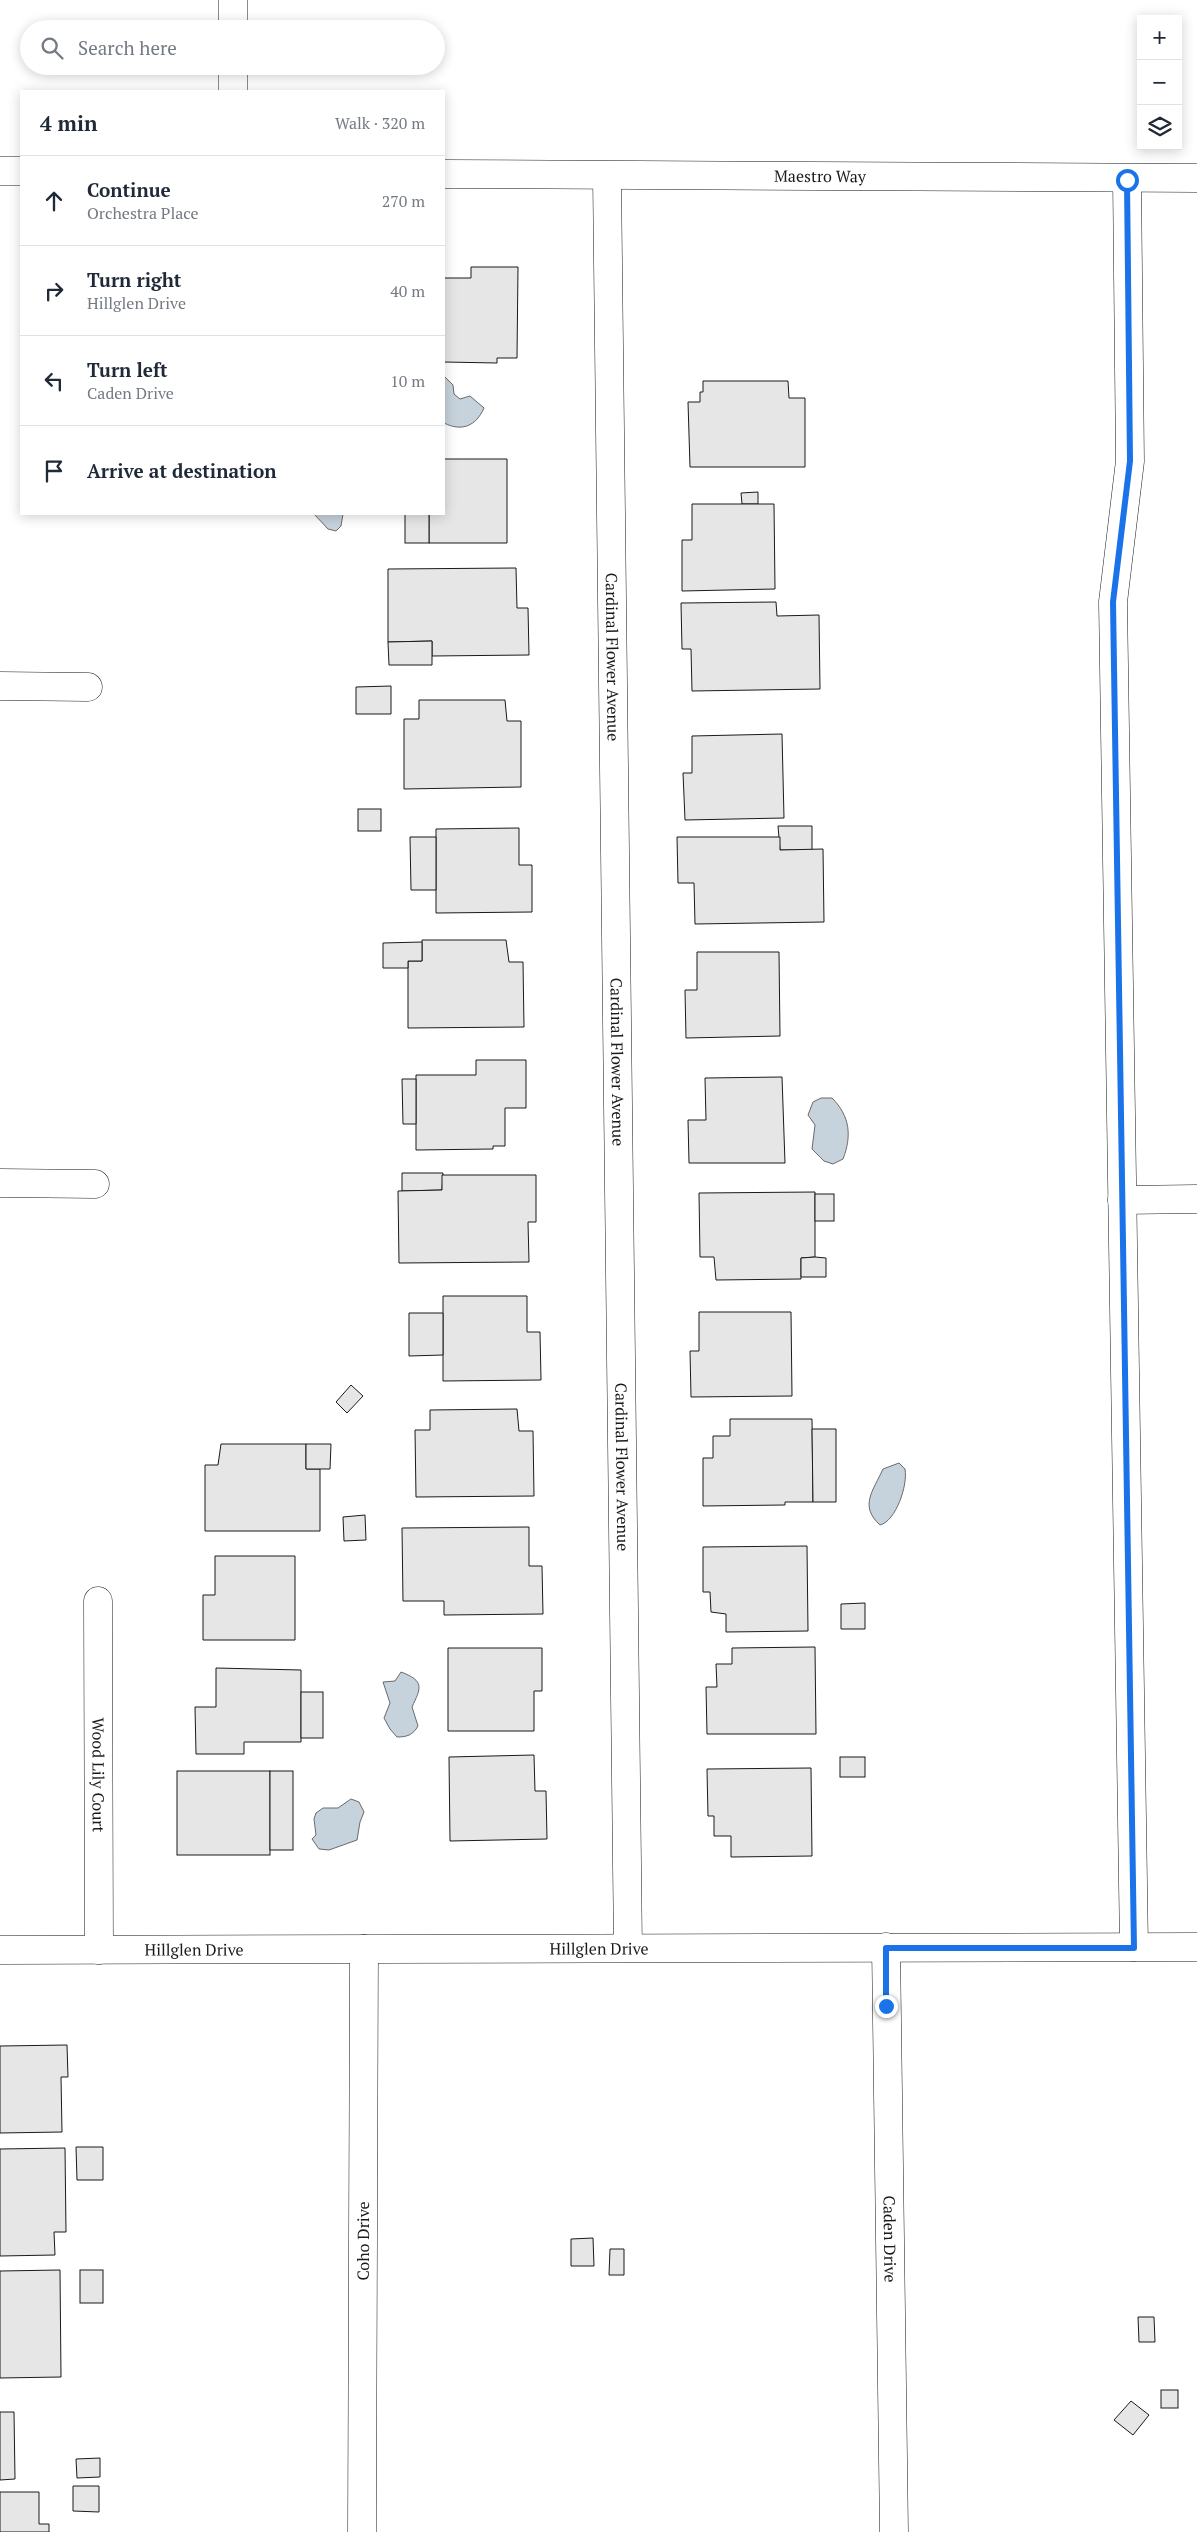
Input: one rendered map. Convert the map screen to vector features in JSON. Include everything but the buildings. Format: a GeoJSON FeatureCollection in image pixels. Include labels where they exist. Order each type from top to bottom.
{"type":"FeatureCollection","features":[{"type":"Feature","properties":{"kind":"street"},"geometry":{"type":"LineString","coordinates":[[233,0],[233,20]]}},
{"type":"Feature","properties":{"kind":"street"},"geometry":{"type":"LineString","coordinates":[[233,75],[233,90]]}},
{"type":"Feature","properties":{"kind":"street"},"geometry":{"type":"LineString","coordinates":[[0,171],[20,171]]}},
{"type":"Feature","properties":{"kind":"street","name":"Maestro Way"},"geometry":{"type":"LineString","coordinates":[[445,174],[1127,180],[1197,178]]}},
{"type":"Feature","properties":{"kind":"street","name":"Cardinal Flower Avenue"},"geometry":{"type":"LineString","coordinates":[[607,176],[628,1948]]}},
{"type":"Feature","properties":{"kind":"street"},"geometry":{"type":"LineString","coordinates":[[1127,180],[1130,461],[1113,602],[1134,1948]]}},
{"type":"Feature","properties":{"kind":"street"},"geometry":{"type":"LineString","coordinates":[[0,686],[88,687]]}},
{"type":"Feature","properties":{"kind":"street"},"geometry":{"type":"LineString","coordinates":[[0,1183],[95,1184]]}},
{"type":"Feature","properties":{"kind":"street"},"geometry":{"type":"LineString","coordinates":[[1122,1200],[1197,1199]]}},
{"type":"Feature","properties":{"kind":"street","name":"Wood Lily Court"},"geometry":{"type":"LineString","coordinates":[[98,1600],[99,1950]]}},
{"type":"Feature","properties":{"kind":"street","name":"Hillglen Drive"},"geometry":{"type":"LineString","coordinates":[[0,1950],[1197,1947]]}},
{"type":"Feature","properties":{"kind":"street","name":"Caden Drive"},"geometry":{"type":"LineString","coordinates":[[886,1948],[894,2532]]}},
{"type":"Feature","properties":{"kind":"street","name":"Coho Drive"},"geometry":{"type":"LineString","coordinates":[[362,2532],[364,1949]]}},
{"type":"Feature","properties":{"kind":"shaded area"},"geometry":{"type":"Polygon","coordinates":[[[445,377],[453,385],[454,394],[460,399],[470,396],[484,408],[477,419],[468,426],[451,426],[445,423],[445,377]]]}},
{"type":"Feature","properties":{"kind":"shaded area"},"geometry":{"type":"Polygon","coordinates":[[[315,515],[343,515],[341,526],[336,531],[328,529],[315,515]]]}},
{"type":"Feature","properties":{"kind":"shaded area"},"geometry":{"type":"Polygon","coordinates":[[[821,1098],[832,1098],[843,1112],[848,1127],[848,1142],[843,1159],[833,1164],[824,1161],[812,1149],[815,1125],[808,1115],[813,1102],[821,1098]]]}},
{"type":"Feature","properties":{"kind":"shaded area"},"geometry":{"type":"Polygon","coordinates":[[[899,1463],[905,1469],[903,1493],[891,1517],[880,1525],[870,1511],[869,1505],[872,1491],[883,1469],[899,1463]]]}},
{"type":"Feature","properties":{"kind":"shaded area"},"geometry":{"type":"Polygon","coordinates":[[[401,1672],[409,1675],[419,1686],[412,1707],[418,1726],[409,1735],[397,1737],[384,1718],[390,1703],[383,1682],[395,1681],[401,1672]]]}},
{"type":"Feature","properties":{"kind":"shaded area"},"geometry":{"type":"Polygon","coordinates":[[[351,1799],[359,1802],[364,1812],[357,1840],[329,1850],[319,1849],[312,1839],[316,1835],[314,1819],[316,1813],[323,1808],[338,1808],[351,1799]]]}},
{"type":"Feature","properties":{"kind":"route"},"geometry":{"type":"LineString","coordinates":[[886,2006],[886,1948],[1134,1948],[1113,602],[1130,461],[1127,180]]}}]}
